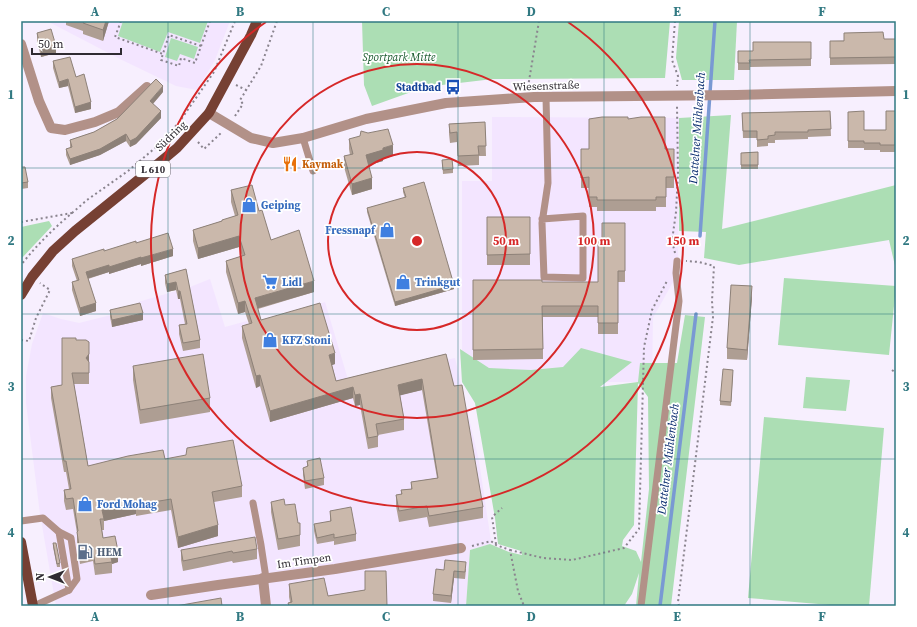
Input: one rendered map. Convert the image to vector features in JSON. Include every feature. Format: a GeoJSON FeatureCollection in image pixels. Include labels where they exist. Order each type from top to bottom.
{"type":"FeatureCollection","features":[{"type":"Feature","properties":{"kind":"main road","name":"Südring"},"geometry":{"type":"LineString","coordinates":[[21,295],[32,277],[53,251],[75,231],[153,168],[191,134],[209,113],[257,21]]}},
{"type":"Feature","properties":{"kind":"main road"},"geometry":{"type":"LineString","coordinates":[[21,542],[34,606]]}},
{"type":"Feature","properties":{"kind":"street"},"geometry":{"type":"LineString","coordinates":[[21,44],[39,101],[51,128],[65,130],[95,122],[119,112],[147,87]]}},
{"type":"Feature","properties":{"kind":"street","name":"Wiesenstraße"},"geometry":{"type":"LineString","coordinates":[[209,113],[251,138],[273,143],[303,138],[366,119],[446,103],[546,97],[737,95],[896,91]]}},
{"type":"Feature","properties":{"kind":"street","name":"Im Timpen"},"geometry":{"type":"LineString","coordinates":[[151,596],[265,578],[335,569],[461,548]]}},
{"type":"Feature","properties":{"kind":"street"},"geometry":{"type":"LineString","coordinates":[[265,578],[266,606]]}},
{"type":"Feature","properties":{"kind":"lane"},"geometry":{"type":"LineString","coordinates":[[542,219],[582,216],[583,278],[544,278],[542,219],[548,183],[546,97]]}},
{"type":"Feature","properties":{"kind":"lane"},"geometry":{"type":"LineString","coordinates":[[303,138],[313,171]]}},
{"type":"Feature","properties":{"kind":"lane"},"geometry":{"type":"LineString","coordinates":[[641,606],[679,301],[676,273],[677,261]]}},
{"type":"Feature","properties":{"kind":"lane"},"geometry":{"type":"LineString","coordinates":[[253,503],[261,545],[265,578]]}},
{"type":"Feature","properties":{"kind":"lane"},"geometry":{"type":"LineString","coordinates":[[21,521],[43,518],[59,532],[72,538],[77,578],[69,590],[34,606]]}},
{"type":"Feature","properties":{"kind":"lane"},"geometry":{"type":"LineString","coordinates":[[59,532],[69,590]]}},
{"type":"Feature","properties":{"kind":"path"},"geometry":{"type":"LineString","coordinates":[[121,21],[115,38],[163,54]]}},
{"type":"Feature","properties":{"kind":"path"},"geometry":{"type":"LineString","coordinates":[[201,46],[169,35],[161,60],[179,66],[182,58],[195,63],[210,21]]}},
{"type":"Feature","properties":{"kind":"path"},"geometry":{"type":"LineString","coordinates":[[21,265],[31,252],[72,213],[87,200],[128,171],[161,143],[180,121],[214,72],[235,21]]}},
{"type":"Feature","properties":{"kind":"path"},"geometry":{"type":"LineString","coordinates":[[180,121],[204,149],[230,125],[243,104],[240,100],[261,66],[277,21]]}},
{"type":"Feature","properties":{"kind":"path"},"geometry":{"type":"LineString","coordinates":[[526,98],[539,21]]}},
{"type":"Feature","properties":{"kind":"path"},"geometry":{"type":"LineString","coordinates":[[461,548],[491,541],[496,545],[510,550],[543,558],[572,560],[624,548],[639,529],[644,347],[652,310],[677,261],[672,241],[676,212],[678,174],[676,95],[678,76],[672,60],[675,21]]}},
{"type":"Feature","properties":{"kind":"path"},"geometry":{"type":"LineString","coordinates":[[21,222],[72,213]]}},
{"type":"Feature","properties":{"kind":"path"},"geometry":{"type":"LineString","coordinates":[[677,261],[699,262],[714,266],[712,301],[713,317],[678,602],[679,606]]}},
{"type":"Feature","properties":{"kind":"path"},"geometry":{"type":"LineString","coordinates":[[21,340],[29,341],[36,318],[50,290],[32,277]]}},
{"type":"Feature","properties":{"kind":"path"},"geometry":{"type":"LineString","coordinates":[[892,370],[896,373]]}},
{"type":"Feature","properties":{"kind":"path"},"geometry":{"type":"LineString","coordinates":[[496,545],[492,517],[502,508]]}},
{"type":"Feature","properties":{"kind":"path"},"geometry":{"type":"LineString","coordinates":[[510,550],[518,591],[524,606]]}},
{"type":"Feature","properties":{"kind":"shaded area"},"geometry":{"type":"Polygon","coordinates":[[[47,21],[230,21],[215,60],[197,90],[176,86],[47,21]]]}},
{"type":"Feature","properties":{"kind":"shaded area"},"geometry":{"type":"Polygon","coordinates":[[[492,117],[679,118],[678,273],[653,318],[652,382],[462,382],[462,181],[492,181],[492,117]]]}},
{"type":"Feature","properties":{"kind":"shaded area"},"geometry":{"type":"Polygon","coordinates":[[[210,279],[225,327],[247,321],[249,327],[325,302],[349,383],[455,358],[479,461],[491,541],[490,544],[470,550],[466,606],[56,606],[40,514],[26,403],[26,376],[32,344],[43,313],[79,323],[139,308],[138,302],[190,287],[210,279]]]}},
{"type":"Feature","properties":{"kind":"green space"},"geometry":{"type":"Polygon","coordinates":[[[123,21],[208,21],[200,43],[168,32],[160,52],[118,36],[123,21]]]}},
{"type":"Feature","properties":{"kind":"green space","name":"Sportpark Mitte"},"geometry":{"type":"Polygon","coordinates":[[[362,21],[670,21],[665,78],[493,79],[425,87],[372,106],[364,85],[362,21]]]}},
{"type":"Feature","properties":{"kind":"green space"},"geometry":{"type":"Polygon","coordinates":[[[679,21],[737,21],[734,80],[682,80],[676,58],[679,21]]]}},
{"type":"Feature","properties":{"kind":"green space"},"geometry":{"type":"Polygon","coordinates":[[[171,38],[198,47],[194,59],[180,54],[177,61],[165,57],[171,38]]]}},
{"type":"Feature","properties":{"kind":"green space"},"geometry":{"type":"Polygon","coordinates":[[[731,115],[722,229],[896,185],[896,270],[889,240],[739,265],[704,258],[706,232],[679,231],[679,118],[731,115]]]}},
{"type":"Feature","properties":{"kind":"green space"},"geometry":{"type":"Polygon","coordinates":[[[49,221],[52,226],[21,259],[21,227],[49,221]]]}},
{"type":"Feature","properties":{"kind":"green space"},"geometry":{"type":"Polygon","coordinates":[[[784,278],[896,286],[889,355],[778,345],[784,278]]]}},
{"type":"Feature","properties":{"kind":"green space"},"geometry":{"type":"Polygon","coordinates":[[[685,315],[705,317],[671,606],[636,606],[639,573],[632,594],[624,606],[466,606],[470,550],[490,544],[509,552],[522,555],[521,551],[498,544],[495,518],[475,403],[462,382],[460,349],[489,368],[531,370],[563,367],[581,348],[632,362],[600,387],[638,382],[640,363],[677,363],[685,315]],[[638,383],[634,525],[623,540],[622,546],[636,551],[641,562],[649,489],[648,397],[638,383]]]}},
{"type":"Feature","properties":{"kind":"green space"},"geometry":{"type":"Polygon","coordinates":[[[806,377],[850,380],[846,411],[803,408],[806,377]]]}},
{"type":"Feature","properties":{"kind":"green space"},"geometry":{"type":"Polygon","coordinates":[[[764,417],[884,428],[869,606],[842,606],[748,598],[764,417]]]}},
{"type":"Feature","properties":{"kind":"building"},"geometry":{"type":"Polygon","coordinates":[[[84,21],[106,21],[103,30],[83,23],[84,21]]]}},
{"type":"Feature","properties":{"kind":"building"},"geometry":{"type":"Polygon","coordinates":[[[51,29],[56,46],[41,50],[37,33],[51,29]]]}},
{"type":"Feature","properties":{"kind":"building"},"geometry":{"type":"Polygon","coordinates":[[[883,32],[884,39],[896,39],[896,57],[830,58],[830,41],[844,41],[844,33],[883,32]]]}},
{"type":"Feature","properties":{"kind":"building"},"geometry":{"type":"Polygon","coordinates":[[[753,42],[811,42],[811,59],[749,60],[750,63],[738,63],[738,51],[753,51],[753,42]]]}},
{"type":"Feature","properties":{"kind":"building"},"geometry":{"type":"Polygon","coordinates":[[[70,57],[76,77],[84,74],[91,102],[75,107],[68,79],[59,82],[53,61],[70,57]]]}},
{"type":"Feature","properties":{"kind":"building"},"geometry":{"type":"Polygon","coordinates":[[[156,79],[163,86],[150,101],[161,111],[136,138],[130,141],[126,134],[100,149],[70,159],[66,149],[72,147],[70,140],[94,132],[117,119],[156,79]]]}},
{"type":"Feature","properties":{"kind":"building"},"geometry":{"type":"Polygon","coordinates":[[[830,111],[831,129],[808,130],[808,132],[775,132],[775,135],[768,136],[768,139],[757,140],[757,131],[743,131],[742,113],[830,111]]]}},
{"type":"Feature","properties":{"kind":"building"},"geometry":{"type":"Polygon","coordinates":[[[864,111],[864,130],[886,130],[886,111],[896,111],[895,145],[864,143],[864,141],[848,141],[848,112],[864,111]]]}},
{"type":"Feature","properties":{"kind":"building"},"geometry":{"type":"Polygon","coordinates":[[[602,117],[628,117],[628,119],[641,117],[665,117],[665,149],[674,149],[674,177],[666,177],[666,197],[656,197],[656,200],[597,200],[597,197],[589,197],[589,177],[581,178],[581,149],[589,149],[589,119],[602,117]]]}},
{"type":"Feature","properties":{"kind":"building"},"geometry":{"type":"Polygon","coordinates":[[[485,122],[486,146],[478,146],[479,155],[458,156],[457,132],[450,133],[449,124],[485,122]]]}},
{"type":"Feature","properties":{"kind":"building"},"geometry":{"type":"Polygon","coordinates":[[[388,129],[393,145],[383,148],[383,150],[366,155],[372,178],[352,184],[344,156],[353,154],[349,139],[360,136],[361,131],[368,133],[388,129]]]}},
{"type":"Feature","properties":{"kind":"building"},"geometry":{"type":"Polygon","coordinates":[[[758,152],[758,165],[741,165],[741,153],[758,152]]]}},
{"type":"Feature","properties":{"kind":"building"},"geometry":{"type":"Polygon","coordinates":[[[452,159],[453,169],[443,170],[442,160],[452,159]]]}},
{"type":"Feature","properties":{"kind":"building"},"geometry":{"type":"Polygon","coordinates":[[[21,167],[25,167],[28,182],[21,183],[21,167]]]}},
{"type":"Feature","properties":{"kind":"building"},"geometry":{"type":"Polygon","coordinates":[[[424,182],[454,285],[395,302],[367,208],[406,197],[403,188],[424,182]]]}},
{"type":"Feature","properties":{"kind":"building"},"geometry":{"type":"Polygon","coordinates":[[[252,185],[259,211],[262,210],[271,240],[299,230],[314,281],[255,298],[261,320],[320,303],[335,353],[329,355],[336,381],[446,354],[454,386],[462,385],[483,507],[429,516],[427,506],[399,511],[396,495],[402,494],[401,490],[412,489],[411,482],[438,478],[422,379],[398,385],[404,419],[376,424],[378,436],[368,438],[360,394],[355,395],[353,387],[270,411],[260,375],[256,376],[242,326],[252,323],[245,301],[238,303],[226,261],[245,255],[239,236],[198,248],[193,230],[238,215],[231,190],[252,185]]]}},
{"type":"Feature","properties":{"kind":"building"},"geometry":{"type":"Polygon","coordinates":[[[487,217],[530,217],[530,254],[487,255],[487,217]]]}},
{"type":"Feature","properties":{"kind":"building"},"geometry":{"type":"Polygon","coordinates":[[[602,223],[625,223],[625,271],[618,271],[618,323],[598,323],[598,306],[542,306],[543,349],[473,350],[473,280],[598,282],[598,241],[602,241],[602,223]]]}},
{"type":"Feature","properties":{"kind":"building"},"geometry":{"type":"Polygon","coordinates":[[[168,233],[173,249],[86,272],[96,303],[80,308],[72,282],[79,280],[72,259],[136,241],[136,243],[168,233]]]}},
{"type":"Feature","properties":{"kind":"building"},"geometry":{"type":"Polygon","coordinates":[[[186,269],[200,340],[183,343],[179,325],[187,324],[180,291],[178,291],[176,282],[167,284],[165,275],[186,269]]]}},
{"type":"Feature","properties":{"kind":"building"},"geometry":{"type":"Polygon","coordinates":[[[731,285],[752,286],[747,350],[727,348],[731,285]]]}},
{"type":"Feature","properties":{"kind":"building"},"geometry":{"type":"Polygon","coordinates":[[[140,303],[143,313],[112,320],[110,310],[140,303]]]}},
{"type":"Feature","properties":{"kind":"building"},"geometry":{"type":"Polygon","coordinates":[[[62,338],[76,338],[76,340],[86,340],[89,342],[89,354],[86,358],[89,362],[89,373],[72,373],[88,466],[128,456],[163,450],[165,459],[186,455],[187,448],[233,440],[242,486],[212,492],[218,525],[178,537],[171,499],[136,505],[136,503],[102,510],[104,519],[100,519],[103,538],[115,536],[118,551],[110,553],[112,562],[95,564],[93,550],[80,553],[73,498],[66,499],[64,490],[71,489],[66,461],[64,461],[51,387],[62,385],[62,338]]]}},
{"type":"Feature","properties":{"kind":"building"},"geometry":{"type":"Polygon","coordinates":[[[203,354],[210,398],[140,410],[133,366],[203,354]]]}},
{"type":"Feature","properties":{"kind":"building"},"geometry":{"type":"Polygon","coordinates":[[[723,369],[733,370],[731,402],[720,401],[723,369]]]}},
{"type":"Feature","properties":{"kind":"building"},"geometry":{"type":"Polygon","coordinates":[[[320,458],[324,478],[305,481],[303,468],[308,466],[307,461],[320,458]]]}},
{"type":"Feature","properties":{"kind":"building"},"geometry":{"type":"Polygon","coordinates":[[[284,499],[285,505],[295,504],[298,523],[300,523],[300,535],[278,539],[271,502],[284,499]]]}},
{"type":"Feature","properties":{"kind":"building"},"geometry":{"type":"Polygon","coordinates":[[[351,507],[356,534],[334,538],[334,534],[317,538],[314,524],[331,521],[330,511],[351,507]]]}},
{"type":"Feature","properties":{"kind":"building"},"geometry":{"type":"Polygon","coordinates":[[[255,537],[257,549],[233,553],[232,551],[183,561],[181,550],[255,537]]]}},
{"type":"Feature","properties":{"kind":"building"},"geometry":{"type":"Polygon","coordinates":[[[53,543],[56,543],[60,563],[57,564],[53,543]]]}},
{"type":"Feature","properties":{"kind":"building"},"geometry":{"type":"Polygon","coordinates":[[[445,560],[466,562],[465,572],[454,571],[451,596],[433,594],[436,569],[444,570],[445,560]]]}},
{"type":"Feature","properties":{"kind":"building"},"geometry":{"type":"Polygon","coordinates":[[[365,571],[386,571],[387,606],[289,606],[288,603],[292,602],[289,584],[324,578],[328,596],[365,590],[365,571]]]}},
{"type":"Feature","properties":{"kind":"building"},"geometry":{"type":"Polygon","coordinates":[[[221,598],[222,606],[176,606],[221,598]]]}},
{"type":"Feature","properties":{"kind":"waterway","name":"Dattelner Mühlenbach"},"geometry":{"type":"LineString","coordinates":[[700,236],[715,21]]}},
{"type":"Feature","properties":{"kind":"waterway","name":"Dattelner Mühlenbach"},"geometry":{"type":"LineString","coordinates":[[660,606],[696,314]]}},
{"type":"Feature","properties":{"kind":"place","name":"Stadtbad"},"geometry":{"type":"Point","coordinates":[453,87]}},
{"type":"Feature","properties":{"kind":"place","name":"Kaymak"},"geometry":{"type":"Point","coordinates":[290,164]}},
{"type":"Feature","properties":{"kind":"place","name":"Geiping"},"geometry":{"type":"Point","coordinates":[249,205]}},
{"type":"Feature","properties":{"kind":"place","name":"Fressnapf"},"geometry":{"type":"Point","coordinates":[387,230]}},
{"type":"Feature","properties":{"kind":"place","name":"Lidl"},"geometry":{"type":"Point","coordinates":[270,282]}},
{"type":"Feature","properties":{"kind":"place","name":"Trinkgut"},"geometry":{"type":"Point","coordinates":[403,282]}},
{"type":"Feature","properties":{"kind":"place","name":"KFZ Stoni"},"geometry":{"type":"Point","coordinates":[270,340]}},
{"type":"Feature","properties":{"kind":"place","name":"Ford Mohag"},"geometry":{"type":"Point","coordinates":[85,504]}},
{"type":"Feature","properties":{"kind":"place","name":"HEM"},"geometry":{"type":"Point","coordinates":[85,552]}}]}
